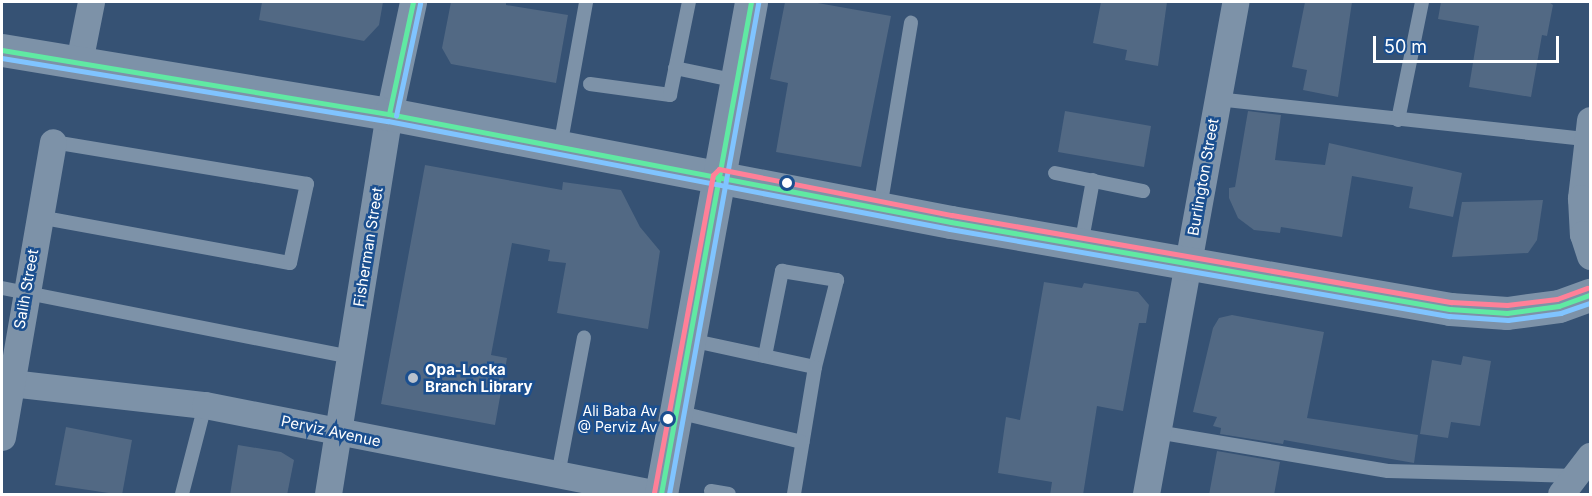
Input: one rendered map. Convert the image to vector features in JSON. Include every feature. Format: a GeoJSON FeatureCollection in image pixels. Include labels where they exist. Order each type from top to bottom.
{"type":"FeatureCollection","features":[{"type":"Feature","properties":{"kind":"street"},"geometry":{"type":"LineString","coordinates":[[79,62],[91,2]]}},
{"type":"Feature","properties":{"kind":"street","name":"Fisherman Street"},"geometry":{"type":"LineString","coordinates":[[328,495],[389,114],[413,2]]}},
{"type":"Feature","properties":{"kind":"street"},"geometry":{"type":"LineString","coordinates":[[660,495],[751,2]]}},
{"type":"Feature","properties":{"kind":"street","name":"Burlington Street"},"geometry":{"type":"LineString","coordinates":[[1146,495],[1235,2]]}},
{"type":"Feature","properties":{"kind":"street"},"geometry":{"type":"LineString","coordinates":[[2,50],[389,114],[1081,245],[1473,312],[1542,309],[1590,295]]}},
{"type":"Feature","properties":{"kind":"street"},"geometry":{"type":"LineString","coordinates":[[1589,130],[1581,198],[1583,234],[1590,256]]}},
{"type":"Feature","properties":{"kind":"street","name":"Salih Street"},"geometry":{"type":"LineString","coordinates":[[2,437],[14,290],[39,217],[53,142]]}},
{"type":"Feature","properties":{"kind":"street","name":"Perviz Avenue"},"geometry":{"type":"LineString","coordinates":[[5,383],[205,405],[338,434],[660,495]]}},
{"type":"Feature","properties":{"kind":"lane"},"geometry":{"type":"LineString","coordinates":[[560,147],[586,2]]}},
{"type":"Feature","properties":{"kind":"lane"},"geometry":{"type":"LineString","coordinates":[[590,84],[670,95],[689,2]]}},
{"type":"Feature","properties":{"kind":"lane"},"geometry":{"type":"LineString","coordinates":[[1398,120],[1422,2]]}},
{"type":"Feature","properties":{"kind":"lane"},"geometry":{"type":"LineString","coordinates":[[880,208],[911,23]]}},
{"type":"Feature","properties":{"kind":"lane"},"geometry":{"type":"LineString","coordinates":[[675,68],[737,81]]}},
{"type":"Feature","properties":{"kind":"lane"},"geometry":{"type":"LineString","coordinates":[[1217,99],[1398,120],[1589,130]]}},
{"type":"Feature","properties":{"kind":"lane"},"geometry":{"type":"LineString","coordinates":[[39,217],[290,263],[307,184],[53,142]]}},
{"type":"Feature","properties":{"kind":"lane"},"geometry":{"type":"LineString","coordinates":[[1055,173],[1143,191]]}},
{"type":"Feature","properties":{"kind":"lane"},"geometry":{"type":"LineString","coordinates":[[1081,245],[1092,180]]}},
{"type":"Feature","properties":{"kind":"lane"},"geometry":{"type":"LineString","coordinates":[[765,356],[782,271],[837,280],[815,367],[794,495]]}},
{"type":"Feature","properties":{"kind":"lane"},"geometry":{"type":"LineString","coordinates":[[14,290],[350,357]]}},
{"type":"Feature","properties":{"kind":"lane"},"geometry":{"type":"LineString","coordinates":[[558,475],[584,337]]}},
{"type":"Feature","properties":{"kind":"lane"},"geometry":{"type":"LineString","coordinates":[[690,340],[815,367]]}},
{"type":"Feature","properties":{"kind":"lane"},"geometry":{"type":"LineString","coordinates":[[182,495],[205,405]]}},
{"type":"Feature","properties":{"kind":"lane"},"geometry":{"type":"LineString","coordinates":[[677,412],[802,442]]}},
{"type":"Feature","properties":{"kind":"lane"},"geometry":{"type":"LineString","coordinates":[[1157,432],[1388,471],[1579,477]]}},
{"type":"Feature","properties":{"kind":"lane"},"geometry":{"type":"LineString","coordinates":[[711,491],[729,495]]}},
{"type":"Feature","properties":{"kind":"building"},"geometry":{"type":"Polygon","coordinates":[[[262,2],[383,2],[379,25],[364,41],[259,20],[262,2]]]}},
{"type":"Feature","properties":{"kind":"building"},"geometry":{"type":"Polygon","coordinates":[[[451,2],[506,2],[506,5],[568,15],[556,83],[451,64],[442,48],[451,2]]]}},
{"type":"Feature","properties":{"kind":"building"},"geometry":{"type":"Polygon","coordinates":[[[785,2],[812,2],[891,16],[861,167],[776,152],[788,83],[770,79],[785,2]]]}},
{"type":"Feature","properties":{"kind":"building"},"geometry":{"type":"Polygon","coordinates":[[[1101,2],[1167,2],[1158,66],[1125,60],[1127,50],[1093,43],[1101,2]]]}},
{"type":"Feature","properties":{"kind":"building"},"geometry":{"type":"Polygon","coordinates":[[[1305,2],[1352,2],[1338,97],[1303,90],[1307,70],[1292,67],[1305,2]]]}},
{"type":"Feature","properties":{"kind":"building"},"geometry":{"type":"Polygon","coordinates":[[[1441,2],[1549,2],[1553,5],[1547,36],[1542,35],[1531,97],[1469,87],[1479,26],[1438,19],[1441,2]]]}},
{"type":"Feature","properties":{"kind":"building"},"geometry":{"type":"Polygon","coordinates":[[[1065,111],[1151,126],[1144,167],[1058,152],[1065,111]]]}},
{"type":"Feature","properties":{"kind":"building"},"geometry":{"type":"Polygon","coordinates":[[[1248,111],[1281,115],[1275,160],[1325,165],[1329,143],[1462,173],[1453,217],[1409,208],[1413,187],[1352,176],[1342,237],[1281,227],[1280,233],[1254,230],[1238,218],[1229,198],[1229,188],[1235,187],[1248,111]]]}},
{"type":"Feature","properties":{"kind":"building"},"geometry":{"type":"Polygon","coordinates":[[[425,165],[562,190],[563,182],[621,190],[640,227],[660,251],[648,329],[557,313],[566,263],[548,261],[550,250],[512,243],[491,355],[507,358],[495,425],[381,404],[425,165]]]}},
{"type":"Feature","properties":{"kind":"building"},"geometry":{"type":"Polygon","coordinates":[[[1543,200],[1537,240],[1528,253],[1452,257],[1462,202],[1543,200]]]}},
{"type":"Feature","properties":{"kind":"building"},"geometry":{"type":"Polygon","coordinates":[[[1044,282],[1082,288],[1084,283],[1138,292],[1149,305],[1146,323],[1139,323],[1123,411],[1097,406],[1083,495],[1050,495],[1052,482],[998,473],[1006,417],[1020,420],[1044,282]]]}},
{"type":"Feature","properties":{"kind":"building"},"geometry":{"type":"Polygon","coordinates":[[[1232,315],[1324,332],[1307,418],[1418,435],[1414,463],[1284,440],[1283,444],[1220,434],[1221,428],[1213,426],[1217,417],[1193,412],[1213,328],[1219,318],[1232,315]]]}},
{"type":"Feature","properties":{"kind":"building"},"geometry":{"type":"Polygon","coordinates":[[[1463,356],[1491,361],[1480,426],[1451,422],[1448,438],[1420,434],[1432,360],[1461,365],[1463,356]]]}},
{"type":"Feature","properties":{"kind":"building"},"geometry":{"type":"Polygon","coordinates":[[[66,427],[132,440],[122,495],[55,485],[66,427]]]}},
{"type":"Feature","properties":{"kind":"building"},"geometry":{"type":"Polygon","coordinates":[[[238,445],[281,452],[294,460],[287,495],[230,495],[238,445]]]}},
{"type":"Feature","properties":{"kind":"building"},"geometry":{"type":"Polygon","coordinates":[[[1217,451],[1280,462],[1274,495],[1209,495],[1217,451]]]}},
{"type":"Feature","properties":{"kind":"transit line"},"geometry":{"type":"LineString","coordinates":[[389,114],[413,2]]}},
{"type":"Feature","properties":{"kind":"transit line"},"geometry":{"type":"LineString","coordinates":[[661,494],[751,2]]}},
{"type":"Feature","properties":{"kind":"transit line"},"geometry":{"type":"LineString","coordinates":[[669,494],[758,3]]}},
{"type":"Feature","properties":{"kind":"transit line"},"geometry":{"type":"LineString","coordinates":[[396,116],[420,4]]}},
{"type":"Feature","properties":{"kind":"transit line"},"geometry":{"type":"LineString","coordinates":[[2,50],[389,114],[951,222],[1450,309],[1507,313],[1559,306],[1590,295]]}},
{"type":"Feature","properties":{"kind":"transit line"},"geometry":{"type":"LineString","coordinates":[[2,58],[388,121],[950,229],[1449,316],[1508,320],[1561,313],[1590,303]]}},
{"type":"Feature","properties":{"kind":"transit line"},"geometry":{"type":"LineString","coordinates":[[654,493],[713,175],[719,169],[952,215],[1451,302],[1507,305],[1557,299],[1587,288]]}},
{"type":"Feature","properties":{"kind":"place","name":"Opa-Locka Branch Library"},"geometry":{"type":"Point","coordinates":[413,378]}},
{"type":"Feature","properties":{"kind":"place","name":"Ali Baba Av @ Perviz Av"},"geometry":{"type":"Point","coordinates":[668,419]}}]}
